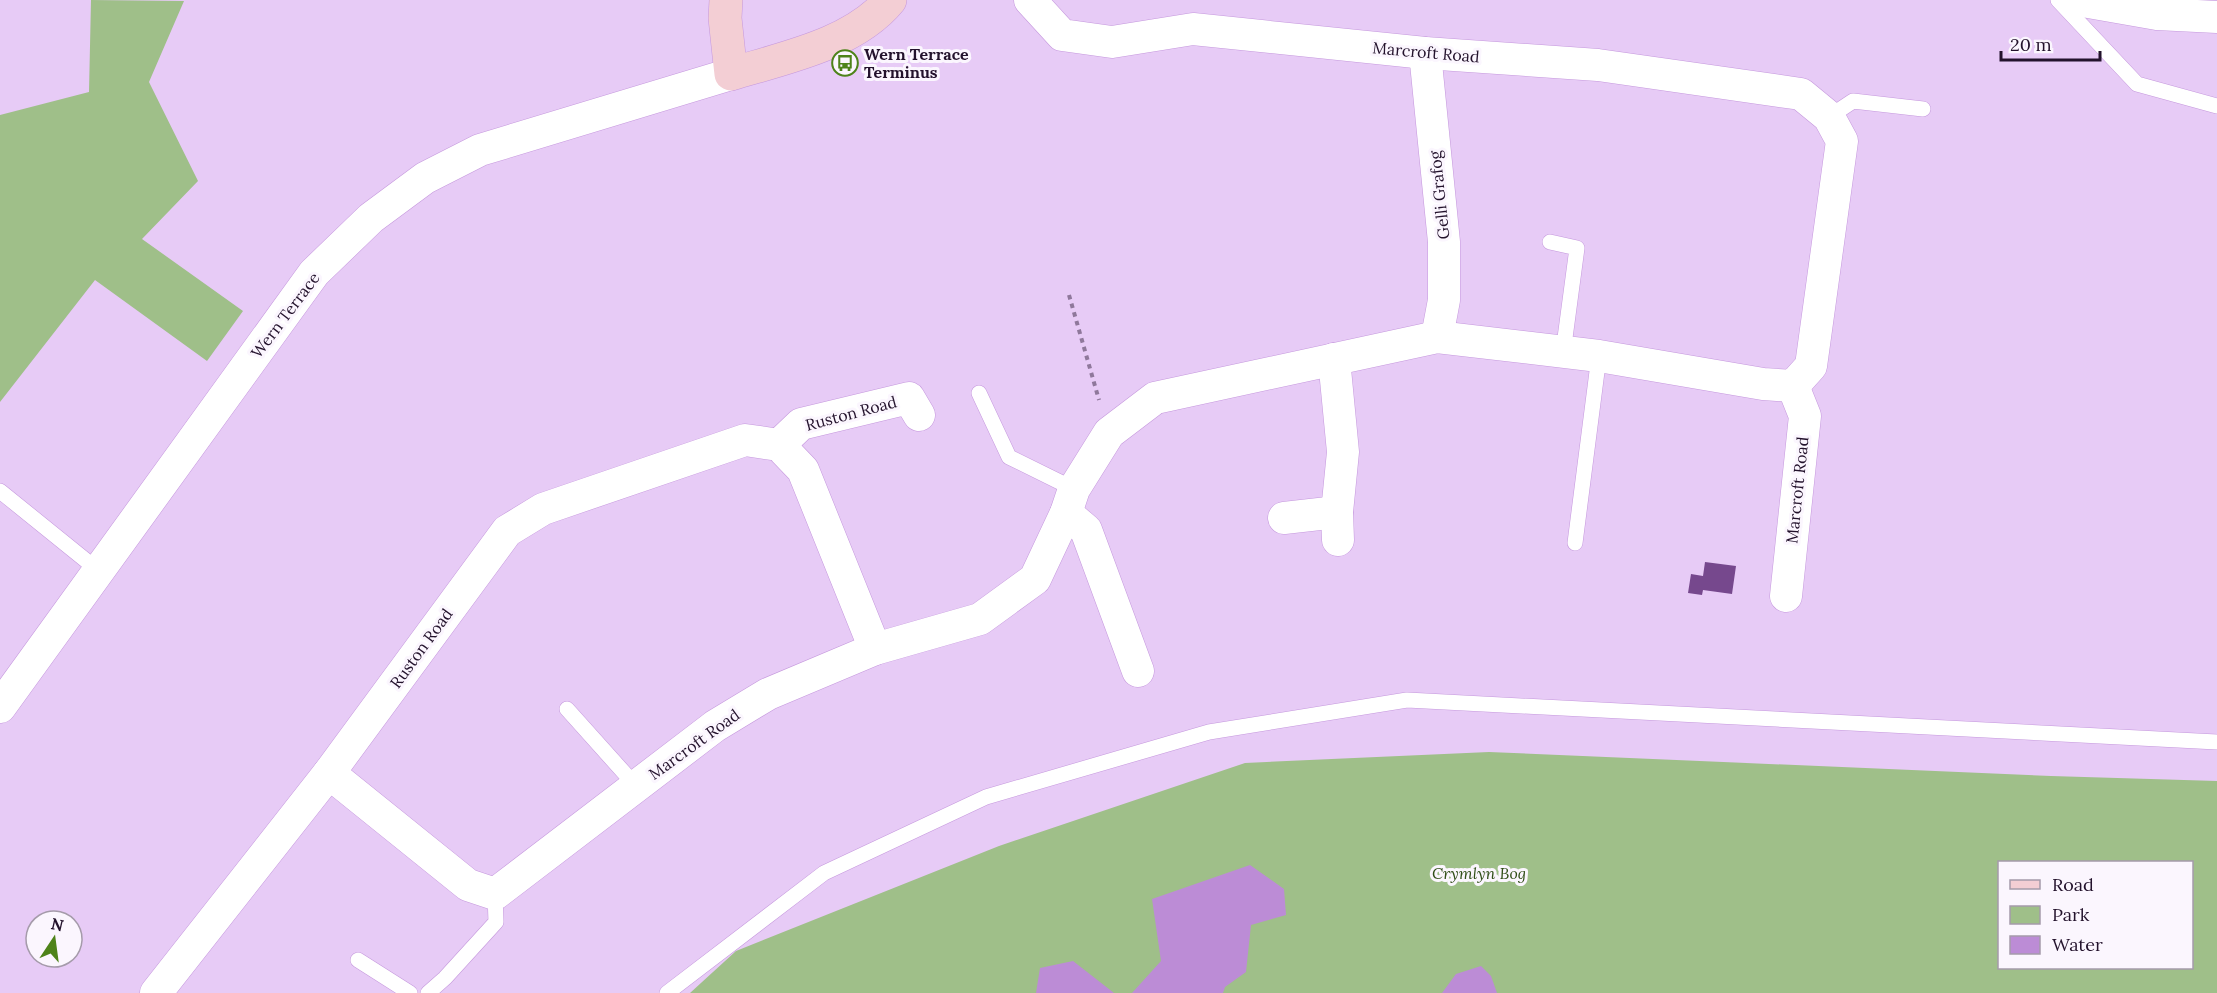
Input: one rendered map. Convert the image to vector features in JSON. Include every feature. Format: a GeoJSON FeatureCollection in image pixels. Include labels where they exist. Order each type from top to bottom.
{"type":"FeatureCollection","features":[{"type":"Feature","properties":{"kind":"street"},"geometry":{"type":"LineString","coordinates":[[726,0],[725,18],[731,74]]}},
{"type":"Feature","properties":{"kind":"street","name":"Wern Terrace"},"geometry":{"type":"LineString","coordinates":[[0,707],[314,273],[371,218],[425,178],[480,150],[820,47],[860,26],[881,11],[890,0]]}},
{"type":"Feature","properties":{"kind":"street","name":"Marcroft Road"},"geometry":{"type":"LineString","coordinates":[[1030,0],[1062,35],[1112,42],[1193,29],[1425,53],[1598,65],[1801,94],[1829,117],[1842,141],[1811,366],[1793,386]]}},
{"type":"Feature","properties":{"kind":"street"},"geometry":{"type":"LineString","coordinates":[[2077,0],[2157,14],[2217,17]]}},
{"type":"Feature","properties":{"kind":"street","name":"Gelli Grafog"},"geometry":{"type":"LineString","coordinates":[[1425,53],[1444,242],[1444,300],[1437,337]]}},
{"type":"Feature","properties":{"kind":"street","name":"Marcroft Road"},"geometry":{"type":"LineString","coordinates":[[495,894],[715,726],[768,694],[875,650],[980,619],[1035,579],[1070,501],[1109,433],[1155,398],[1437,337],[1599,356],[1763,384],[1793,386]]}},
{"type":"Feature","properties":{"kind":"street"},"geometry":{"type":"LineString","coordinates":[[1284,518],[1337,526],[1343,452],[1334,359]]}},
{"type":"Feature","properties":{"kind":"street","name":"Marcroft Road"},"geometry":{"type":"LineString","coordinates":[[1786,596],[1805,416],[1793,386]]}},
{"type":"Feature","properties":{"kind":"street","name":"Ruston Road"},"geometry":{"type":"LineString","coordinates":[[156,993],[329,772],[507,531],[543,509],[745,440],[779,445],[801,424],[909,398],[919,415]]}},
{"type":"Feature","properties":{"kind":"street"},"geometry":{"type":"LineString","coordinates":[[779,445],[803,470],[875,650]]}},
{"type":"Feature","properties":{"kind":"street"},"geometry":{"type":"LineString","coordinates":[[1070,501],[1086,530],[1138,671]]}},
{"type":"Feature","properties":{"kind":"street"},"geometry":{"type":"LineString","coordinates":[[329,772],[468,885],[495,894]]}},
{"type":"Feature","properties":{"kind":"lane"},"geometry":{"type":"LineString","coordinates":[[2058,0],[2137,84],[2217,106]]}},
{"type":"Feature","properties":{"kind":"lane"},"geometry":{"type":"LineString","coordinates":[[1829,117],[1853,101],[1923,109]]}},
{"type":"Feature","properties":{"kind":"lane"},"geometry":{"type":"LineString","coordinates":[[1550,242],[1577,248],[1563,352]]}},
{"type":"Feature","properties":{"kind":"lane"},"geometry":{"type":"LineString","coordinates":[[1575,543],[1599,356]]}},
{"type":"Feature","properties":{"kind":"lane"},"geometry":{"type":"LineString","coordinates":[[979,393],[1009,457],[1070,501]]}},
{"type":"Feature","properties":{"kind":"lane"},"geometry":{"type":"LineString","coordinates":[[0,490],[99,571]]}},
{"type":"Feature","properties":{"kind":"lane"},"geometry":{"type":"LineString","coordinates":[[667,993],[824,873],[986,797],[1221,730],[1407,700],[2217,742]]}},
{"type":"Feature","properties":{"kind":"lane"},"geometry":{"type":"LineString","coordinates":[[567,709],[636,786]]}},
{"type":"Feature","properties":{"kind":"lane"},"geometry":{"type":"LineString","coordinates":[[428,993],[445,978],[496,922],[495,894]]}},
{"type":"Feature","properties":{"kind":"lane"},"geometry":{"type":"LineString","coordinates":[[358,960],[410,993]]}},
{"type":"Feature","properties":{"kind":"path"},"geometry":{"type":"LineString","coordinates":[[1069,294],[1109,433]]}},
{"type":"Feature","properties":{"kind":"green space"},"geometry":{"type":"Polygon","coordinates":[[[91,0],[184,1],[149,82],[198,181],[142,239],[243,311],[207,361],[95,280],[0,402],[0,115],[89,92],[91,0]]]}},
{"type":"Feature","properties":{"kind":"green space","name":"Crymlyn Bog"},"geometry":{"type":"Polygon","coordinates":[[[1489,752],[2217,781],[2217,993],[690,993],[736,951],[999,846],[1245,763],[1489,752]]]}},
{"type":"Feature","properties":{"kind":"water"},"geometry":{"type":"Polygon","coordinates":[[[1250,865],[1284,889],[1286,915],[1251,925],[1246,972],[1225,987],[1223,993],[1132,993],[1161,961],[1152,899],[1250,865]]]}},
{"type":"Feature","properties":{"kind":"water"},"geometry":{"type":"Polygon","coordinates":[[[1073,961],[1114,993],[1036,993],[1040,968],[1073,961]]]}},
{"type":"Feature","properties":{"kind":"water"},"geometry":{"type":"Polygon","coordinates":[[[1481,966],[1491,976],[1497,993],[1442,993],[1456,974],[1481,966]]]}},
{"type":"Feature","properties":{"kind":"building"},"geometry":{"type":"Polygon","coordinates":[[[1705,562],[1736,566],[1732,594],[1703,590],[1702,595],[1688,593],[1691,574],[1703,576],[1705,562]]]}},
{"type":"Feature","properties":{"kind":"place","name":"Wern Terrace Terminus"},"geometry":{"type":"Point","coordinates":[845,63]}}]}
